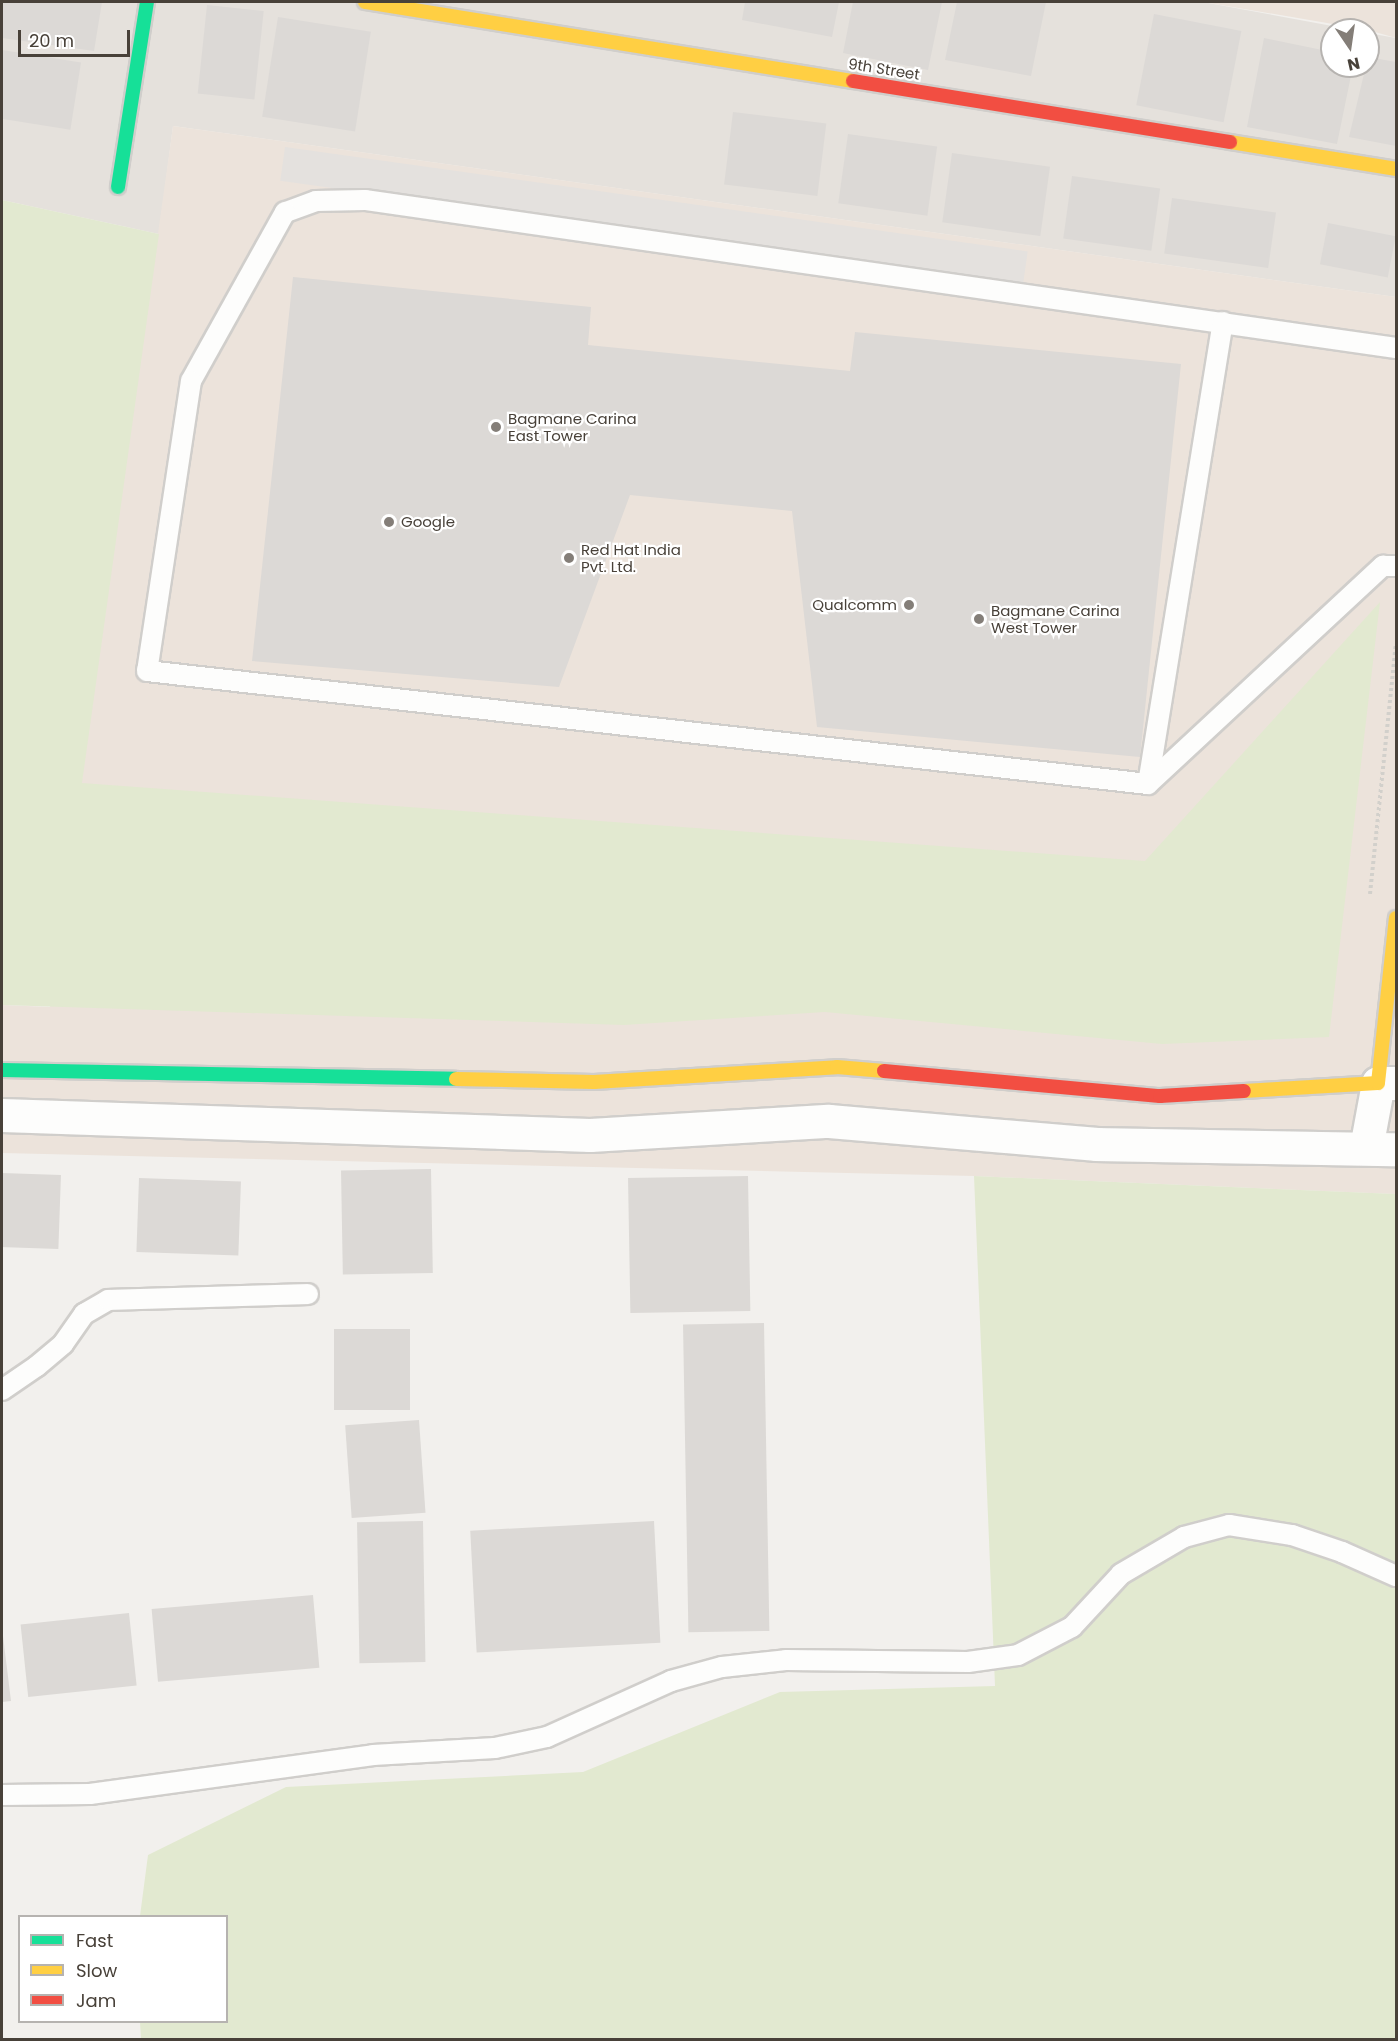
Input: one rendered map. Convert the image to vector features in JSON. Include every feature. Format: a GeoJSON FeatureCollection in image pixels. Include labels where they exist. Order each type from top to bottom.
{"type":"FeatureCollection","features":[{"type":"Feature","properties":{"kind":"street"},"geometry":{"type":"LineString","coordinates":[[118,187],[147,2]]}},
{"type":"Feature","properties":{"kind":"street","name":"9th Street"},"geometry":{"type":"LineString","coordinates":[[365,2],[1396,169]]}},
{"type":"Feature","properties":{"kind":"street"},"geometry":{"type":"LineString","coordinates":[[2,1115],[590,1135],[828,1121],[1097,1144],[1381,1149],[1396,918]]}},
{"type":"Feature","properties":{"kind":"street"},"geometry":{"type":"LineString","coordinates":[[2,1070],[594,1082],[837,1067],[1160,1096],[1387,1083]]}},
{"type":"Feature","properties":{"kind":"lane"},"geometry":{"type":"LineString","coordinates":[[1396,348],[365,200],[316,201],[285,212],[191,381],[147,671],[1148,784],[1383,566],[1396,566]]}},
{"type":"Feature","properties":{"kind":"lane"},"geometry":{"type":"LineString","coordinates":[[1148,784],[1223,322]]}},
{"type":"Feature","properties":{"kind":"lane"},"geometry":{"type":"LineString","coordinates":[[2,1390],[37,1366],[63,1344],[84,1314],[108,1300],[308,1294]]}},
{"type":"Feature","properties":{"kind":"lane"},"geometry":{"type":"LineString","coordinates":[[2,1796],[90,1794],[373,1755],[495,1749],[547,1737],[671,1681],[722,1667],[786,1660],[968,1662],[1018,1655],[1072,1627],[1121,1574],[1184,1537],[1229,1525],[1292,1535],[1342,1552],[1396,1576]]}},
{"type":"Feature","properties":{"kind":"path"},"geometry":{"type":"LineString","coordinates":[[1368,905],[1396,644]]}},
{"type":"Feature","properties":{"kind":"shaded area"},"geometry":{"type":"Polygon","coordinates":[[[2,2],[1203,2],[1320,24],[1320,78],[1380,78],[1380,35],[1396,38],[1396,297],[173,126],[159,234],[2,200],[2,2]]]}},
{"type":"Feature","properties":{"kind":"shaded area"},"geometry":{"type":"Polygon","coordinates":[[[1203,2],[1396,2],[1396,38],[1380,33],[1380,18],[1320,18],[1320,22],[1203,2]]]}},
{"type":"Feature","properties":{"kind":"shaded area"},"geometry":{"type":"Polygon","coordinates":[[[173,126],[1396,297],[1396,1194],[974,1176],[2,1153],[2,1005],[50,1007],[173,126]]]}},
{"type":"Feature","properties":{"kind":"shaded area"},"geometry":{"type":"Polygon","coordinates":[[[285,147],[1028,251],[1023,285],[280,181],[285,147]]]}},
{"type":"Feature","properties":{"kind":"green space"},"geometry":{"type":"Polygon","coordinates":[[[2,200],[159,234],[82,783],[1145,861],[1380,602],[1329,1037],[1162,1044],[825,1012],[624,1025],[2,1005],[2,200]]]}},
{"type":"Feature","properties":{"kind":"green space"},"geometry":{"type":"Polygon","coordinates":[[[974,1176],[1396,1194],[1396,2039],[141,2039],[140,2023],[228,2023],[228,1915],[140,1915],[148,1855],[286,1787],[583,1772],[780,1692],[995,1686],[974,1176]]]}},
{"type":"Feature","properties":{"kind":"building"},"geometry":{"type":"Polygon","coordinates":[[[2,2],[102,2],[94,51],[2,38],[2,2]]]}},
{"type":"Feature","properties":{"kind":"building"},"geometry":{"type":"Polygon","coordinates":[[[745,2],[839,2],[832,37],[742,20],[745,2]]]}},
{"type":"Feature","properties":{"kind":"building"},"geometry":{"type":"Polygon","coordinates":[[[853,2],[942,2],[928,70],[843,53],[853,2]]]}},
{"type":"Feature","properties":{"kind":"building"},"geometry":{"type":"Polygon","coordinates":[[[957,2],[1046,2],[1031,76],[945,60],[957,2]]]}},
{"type":"Feature","properties":{"kind":"building"},"geometry":{"type":"Polygon","coordinates":[[[207,5],[264,11],[254,99],[198,94],[207,5]]]}},
{"type":"Feature","properties":{"kind":"building"},"geometry":{"type":"Polygon","coordinates":[[[1154,14],[1241,31],[1224,122],[1136,105],[1154,14]]]}},
{"type":"Feature","properties":{"kind":"building"},"geometry":{"type":"Polygon","coordinates":[[[278,17],[371,32],[355,131],[262,117],[278,17]]]}},
{"type":"Feature","properties":{"kind":"building"},"geometry":{"type":"Polygon","coordinates":[[[1264,38],[1320,50],[1320,78],[1351,78],[1337,144],[1247,127],[1264,38]]]}},
{"type":"Feature","properties":{"kind":"building"},"geometry":{"type":"Polygon","coordinates":[[[2,50],[81,63],[70,130],[2,119],[2,50]]]}},
{"type":"Feature","properties":{"kind":"building"},"geometry":{"type":"Polygon","coordinates":[[[1380,59],[1396,62],[1396,146],[1349,137],[1363,78],[1380,78],[1380,59]]]}},
{"type":"Feature","properties":{"kind":"building"},"geometry":{"type":"Polygon","coordinates":[[[733,112],[826,123],[817,196],[724,184],[733,112]]]}},
{"type":"Feature","properties":{"kind":"building"},"geometry":{"type":"Polygon","coordinates":[[[848,134],[937,147],[927,216],[838,203],[848,134]]]}},
{"type":"Feature","properties":{"kind":"building"},"geometry":{"type":"Polygon","coordinates":[[[952,153],[1050,167],[1040,236],[942,222],[952,153]]]}},
{"type":"Feature","properties":{"kind":"building"},"geometry":{"type":"Polygon","coordinates":[[[1072,176],[1160,188],[1151,251],[1063,238],[1072,176]]]}},
{"type":"Feature","properties":{"kind":"building"},"geometry":{"type":"Polygon","coordinates":[[[1172,198],[1276,213],[1268,268],[1164,253],[1172,198]]]}},
{"type":"Feature","properties":{"kind":"building"},"geometry":{"type":"Polygon","coordinates":[[[1328,223],[1396,236],[1388,277],[1320,264],[1328,223]]]}},
{"type":"Feature","properties":{"kind":"building"},"geometry":{"type":"Polygon","coordinates":[[[293,277],[591,307],[588,345],[850,371],[855,332],[1181,364],[1140,757],[817,727],[792,511],[630,495],[559,687],[252,661],[293,277]]]}},
{"type":"Feature","properties":{"kind":"building"},"geometry":{"type":"Polygon","coordinates":[[[431,1169],[433,1273],[343,1275],[341,1171],[431,1169]]]}},
{"type":"Feature","properties":{"kind":"building"},"geometry":{"type":"Polygon","coordinates":[[[2,1173],[61,1175],[58,1249],[2,1247],[2,1173]]]}},
{"type":"Feature","properties":{"kind":"building"},"geometry":{"type":"Polygon","coordinates":[[[748,1176],[750,1311],[630,1313],[628,1178],[748,1176]]]}},
{"type":"Feature","properties":{"kind":"building"},"geometry":{"type":"Polygon","coordinates":[[[139,1178],[241,1182],[238,1256],[136,1252],[139,1178]]]}},
{"type":"Feature","properties":{"kind":"building"},"geometry":{"type":"Polygon","coordinates":[[[764,1323],[769,1631],[688,1632],[683,1324],[764,1323]]]}},
{"type":"Feature","properties":{"kind":"building"},"geometry":{"type":"Polygon","coordinates":[[[334,1329],[410,1329],[410,1410],[334,1410],[334,1329]]]}},
{"type":"Feature","properties":{"kind":"building"},"geometry":{"type":"Polygon","coordinates":[[[419,1420],[425,1513],[352,1518],[345,1425],[419,1420]]]}},
{"type":"Feature","properties":{"kind":"building"},"geometry":{"type":"Polygon","coordinates":[[[423,1521],[425,1662],[359,1663],[357,1522],[423,1521]]]}},
{"type":"Feature","properties":{"kind":"building"},"geometry":{"type":"Polygon","coordinates":[[[654,1521],[660,1643],[477,1652],[470,1531],[654,1521]]]}},
{"type":"Feature","properties":{"kind":"building"},"geometry":{"type":"Polygon","coordinates":[[[313,1595],[319,1668],[158,1682],[152,1609],[313,1595]]]}},
{"type":"Feature","properties":{"kind":"building"},"geometry":{"type":"Polygon","coordinates":[[[129,1613],[137,1686],[28,1697],[21,1624],[129,1613]]]}},
{"type":"Feature","properties":{"kind":"building"},"geometry":{"type":"Polygon","coordinates":[[[2,1628],[11,1701],[2,1702],[2,1628]]]}},
{"type":"Feature","properties":{"kind":"traffic: fast"},"geometry":{"type":"LineString","coordinates":[[118,187],[147,2]]}},
{"type":"Feature","properties":{"kind":"traffic: fast"},"geometry":{"type":"LineString","coordinates":[[2,1070],[456,1079]]}},
{"type":"Feature","properties":{"kind":"traffic: slow"},"geometry":{"type":"LineString","coordinates":[[365,2],[853,81]]}},
{"type":"Feature","properties":{"kind":"traffic: slow"},"geometry":{"type":"LineString","coordinates":[[1230,142],[1396,169]]}},
{"type":"Feature","properties":{"kind":"traffic: slow"},"geometry":{"type":"LineString","coordinates":[[1244,1091],[1378,1083],[1396,918]]}},
{"type":"Feature","properties":{"kind":"traffic: slow"},"geometry":{"type":"LineString","coordinates":[[456,1079],[594,1082],[837,1067],[884,1071]]}},
{"type":"Feature","properties":{"kind":"traffic: jam"},"geometry":{"type":"LineString","coordinates":[[853,81],[1230,142]]}},
{"type":"Feature","properties":{"kind":"traffic: jam"},"geometry":{"type":"LineString","coordinates":[[884,1071],[1160,1096],[1244,1091]]}},
{"type":"Feature","properties":{"kind":"place","name":"Bagmane Carina East Tower"},"geometry":{"type":"Point","coordinates":[496,427]}},
{"type":"Feature","properties":{"kind":"place","name":"Google"},"geometry":{"type":"Point","coordinates":[389,522]}},
{"type":"Feature","properties":{"kind":"place","name":"Red Hat India Pvt. Ltd."},"geometry":{"type":"Point","coordinates":[569,558]}},
{"type":"Feature","properties":{"kind":"place","name":"Qualcomm"},"geometry":{"type":"Point","coordinates":[909,605]}},
{"type":"Feature","properties":{"kind":"place","name":"Bagmane Carina West Tower"},"geometry":{"type":"Point","coordinates":[979,619]}}]}
